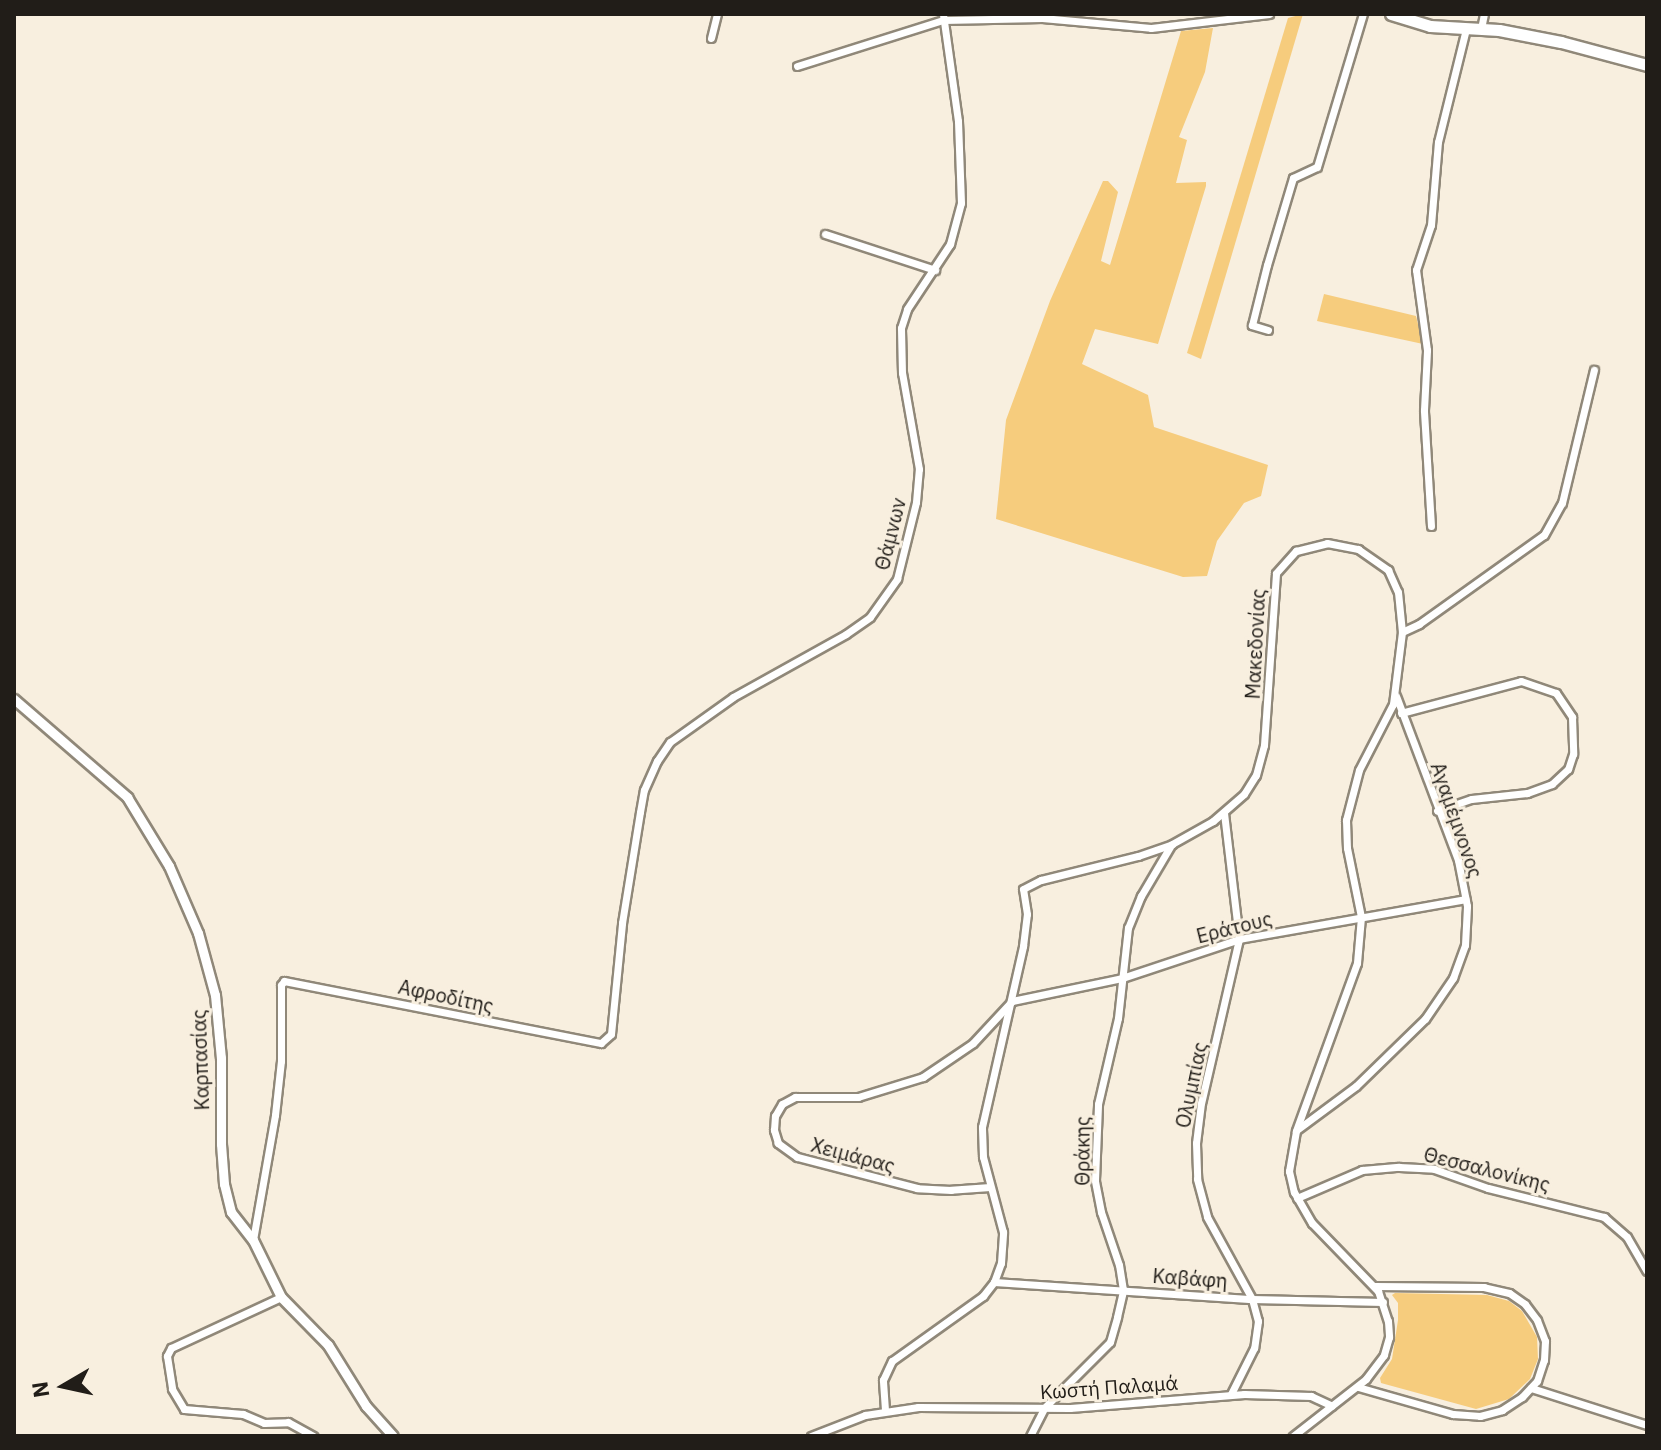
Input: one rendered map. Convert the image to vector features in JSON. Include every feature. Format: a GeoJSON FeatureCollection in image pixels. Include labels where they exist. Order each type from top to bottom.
{"type":"FeatureCollection","features":[{"type":"Feature","properties":{"kind":"main road"},"geometry":{"type":"LineString","coordinates":[[1391,14],[1430,26],[1481,29],[1597,50],[1647,65]]}},
{"type":"Feature","properties":{"kind":"street"},"geometry":{"type":"LineString","coordinates":[[711,38],[717,14]]}},
{"type":"Feature","properties":{"kind":"street"},"geometry":{"type":"LineString","coordinates":[[797,66],[943,17],[1042,18],[1151,28],[1269,14]]}},
{"type":"Feature","properties":{"kind":"street"},"geometry":{"type":"LineString","coordinates":[[1268,330],[1252,325],[1293,178],[1317,167],[1363,14]]}},
{"type":"Feature","properties":{"kind":"street"},"geometry":{"type":"LineString","coordinates":[[1481,29],[1484,14]]}},
{"type":"Feature","properties":{"kind":"street","name":"Θάμνων"},"geometry":{"type":"LineString","coordinates":[[601,1043],[611,1034],[622,923],[640,812],[644,790],[657,761],[670,742],[733,697],[846,634],[870,617],[897,579],[916,502],[919,469],[902,373],[901,328],[907,309],[935,270],[952,239],[962,198],[957,112],[943,17]]}},
{"type":"Feature","properties":{"kind":"street"},"geometry":{"type":"LineString","coordinates":[[1431,526],[1424,410],[1427,350],[1416,270],[1431,225],[1438,142],[1466,29]]}},
{"type":"Feature","properties":{"kind":"street"},"geometry":{"type":"LineString","coordinates":[[825,234],[935,270]]}},
{"type":"Feature","properties":{"kind":"street"},"geometry":{"type":"LineString","coordinates":[[1402,632],[1419,624],[1544,535],[1562,503],[1594,370]]}},
{"type":"Feature","properties":{"kind":"street","name":"Μακεδονίας"},"geometry":{"type":"LineString","coordinates":[[994,1282],[1004,1242],[983,1157],[982,1127],[1012,1001],[1027,920],[1023,889],[1051,877],[1138,856],[1172,844],[1224,813],[1248,788],[1262,757],[1270,674],[1273,587],[1286,558],[1299,548],[1319,543],[1348,545],[1368,554],[1393,579],[1399,598],[1402,632],[1395,693],[1388,716],[1359,770],[1347,813],[1346,842],[1361,917],[1354,978],[1296,1131],[1289,1171],[1297,1198],[1318,1230],[1375,1286],[1383,1302],[1389,1328],[1386,1349],[1376,1368],[1358,1387],[1293,1436]]}},
{"type":"Feature","properties":{"kind":"street"},"geometry":{"type":"LineString","coordinates":[[1401,713],[1521,681],[1556,693],[1572,717],[1573,754],[1568,769],[1557,781],[1534,792],[1471,799],[1437,811]]}},
{"type":"Feature","properties":{"kind":"street","name":"Αγαμέμνονος"},"geometry":{"type":"LineString","coordinates":[[1296,1131],[1370,1073],[1438,1003],[1464,951],[1468,923],[1456,854],[1437,811],[1395,693]]}},
{"type":"Feature","properties":{"kind":"street","name":"Καρπασίας"},"geometry":{"type":"LineString","coordinates":[[14,699],[127,797],[169,866],[198,933],[215,995],[221,1058],[221,1144],[227,1202],[236,1222],[253,1240],[281,1297],[328,1345],[366,1406],[393,1436]]}},
{"type":"Feature","properties":{"kind":"street","name":"Ολυμπίας"},"geometry":{"type":"LineString","coordinates":[[1224,813],[1239,939],[1197,1122],[1196,1162],[1207,1217],[1252,1299],[1258,1321],[1257,1337],[1231,1394]]}},
{"type":"Feature","properties":{"kind":"street","name":"Θράκης"},"geometry":{"type":"LineString","coordinates":[[1030,1436],[1044,1408],[1110,1342],[1123,1290],[1119,1265],[1101,1212],[1094,1142],[1098,1104],[1118,1018],[1131,916],[1172,844]]}},
{"type":"Feature","properties":{"kind":"street","name":"Εράτους"},"geometry":{"type":"LineString","coordinates":[[1012,1001],[1122,978],[1239,939],[1466,899]]}},
{"type":"Feature","properties":{"kind":"street","name":"Αφροδίτης"},"geometry":{"type":"LineString","coordinates":[[253,1240],[275,1115],[284,981],[601,1043]]}},
{"type":"Feature","properties":{"kind":"street","name":"Χειμάρας"},"geometry":{"type":"LineString","coordinates":[[990,1187],[951,1190],[911,1187],[797,1157],[778,1143],[774,1121],[782,1104],[795,1097],[865,1096],[935,1072],[973,1043],[1012,1001]]}},
{"type":"Feature","properties":{"kind":"street","name":"Θεσσαλονίκης"},"geometry":{"type":"LineString","coordinates":[[1297,1198],[1338,1178],[1369,1169],[1399,1167],[1439,1170],[1488,1188],[1604,1217],[1627,1237],[1647,1271]]}},
{"type":"Feature","properties":{"kind":"street"},"geometry":{"type":"LineString","coordinates":[[885,1410],[883,1380],[892,1361],[983,1296],[994,1282]]}},
{"type":"Feature","properties":{"kind":"street","name":"Καβάφη"},"geometry":{"type":"LineString","coordinates":[[994,1282],[1252,1299],[1383,1302]]}},
{"type":"Feature","properties":{"kind":"street"},"geometry":{"type":"LineString","coordinates":[[1358,1387],[1474,1416],[1502,1410],[1531,1388],[1543,1365],[1545,1341],[1533,1314],[1514,1295],[1490,1288],[1375,1286]]}},
{"type":"Feature","properties":{"kind":"street"},"geometry":{"type":"LineString","coordinates":[[281,1297],[171,1348],[167,1356],[172,1389],[184,1409],[243,1414],[264,1423],[288,1422],[313,1436]]}},
{"type":"Feature","properties":{"kind":"street"},"geometry":{"type":"LineString","coordinates":[[1531,1388],[1647,1425]]}},
{"type":"Feature","properties":{"kind":"street","name":"Κωστή Παλαμά"},"geometry":{"type":"LineString","coordinates":[[811,1436],[846,1421],[885,1410],[918,1407],[1044,1408],[1231,1394],[1311,1396],[1332,1406]]}},
{"type":"Feature","properties":{"kind":"shaded area"},"geometry":{"type":"Polygon","coordinates":[[[1303,14],[1201,359],[1187,353],[1288,18],[1303,14]]]}},
{"type":"Feature","properties":{"kind":"shaded area"},"geometry":{"type":"Polygon","coordinates":[[[1213,28],[1205,72],[1179,137],[1187,140],[1176,183],[1206,182],[1206,186],[1158,344],[1095,329],[1082,364],[1148,395],[1154,427],[1268,465],[1261,496],[1244,503],[1217,541],[1207,576],[1183,577],[996,519],[1006,420],[1050,301],[1103,181],[1108,181],[1118,192],[1101,261],[1110,265],[1181,31],[1213,28]]]}},
{"type":"Feature","properties":{"kind":"shaded area"},"geometry":{"type":"Polygon","coordinates":[[[1324,294],[1416,316],[1423,344],[1317,321],[1324,294]]]}},
{"type":"Feature","properties":{"kind":"shaded area"},"geometry":{"type":"Polygon","coordinates":[[[1392,1295],[1487,1295],[1509,1301],[1522,1311],[1537,1337],[1538,1359],[1530,1379],[1509,1399],[1476,1409],[1381,1383],[1380,1378],[1392,1359],[1398,1320],[1398,1303],[1392,1295]]]}}]}
